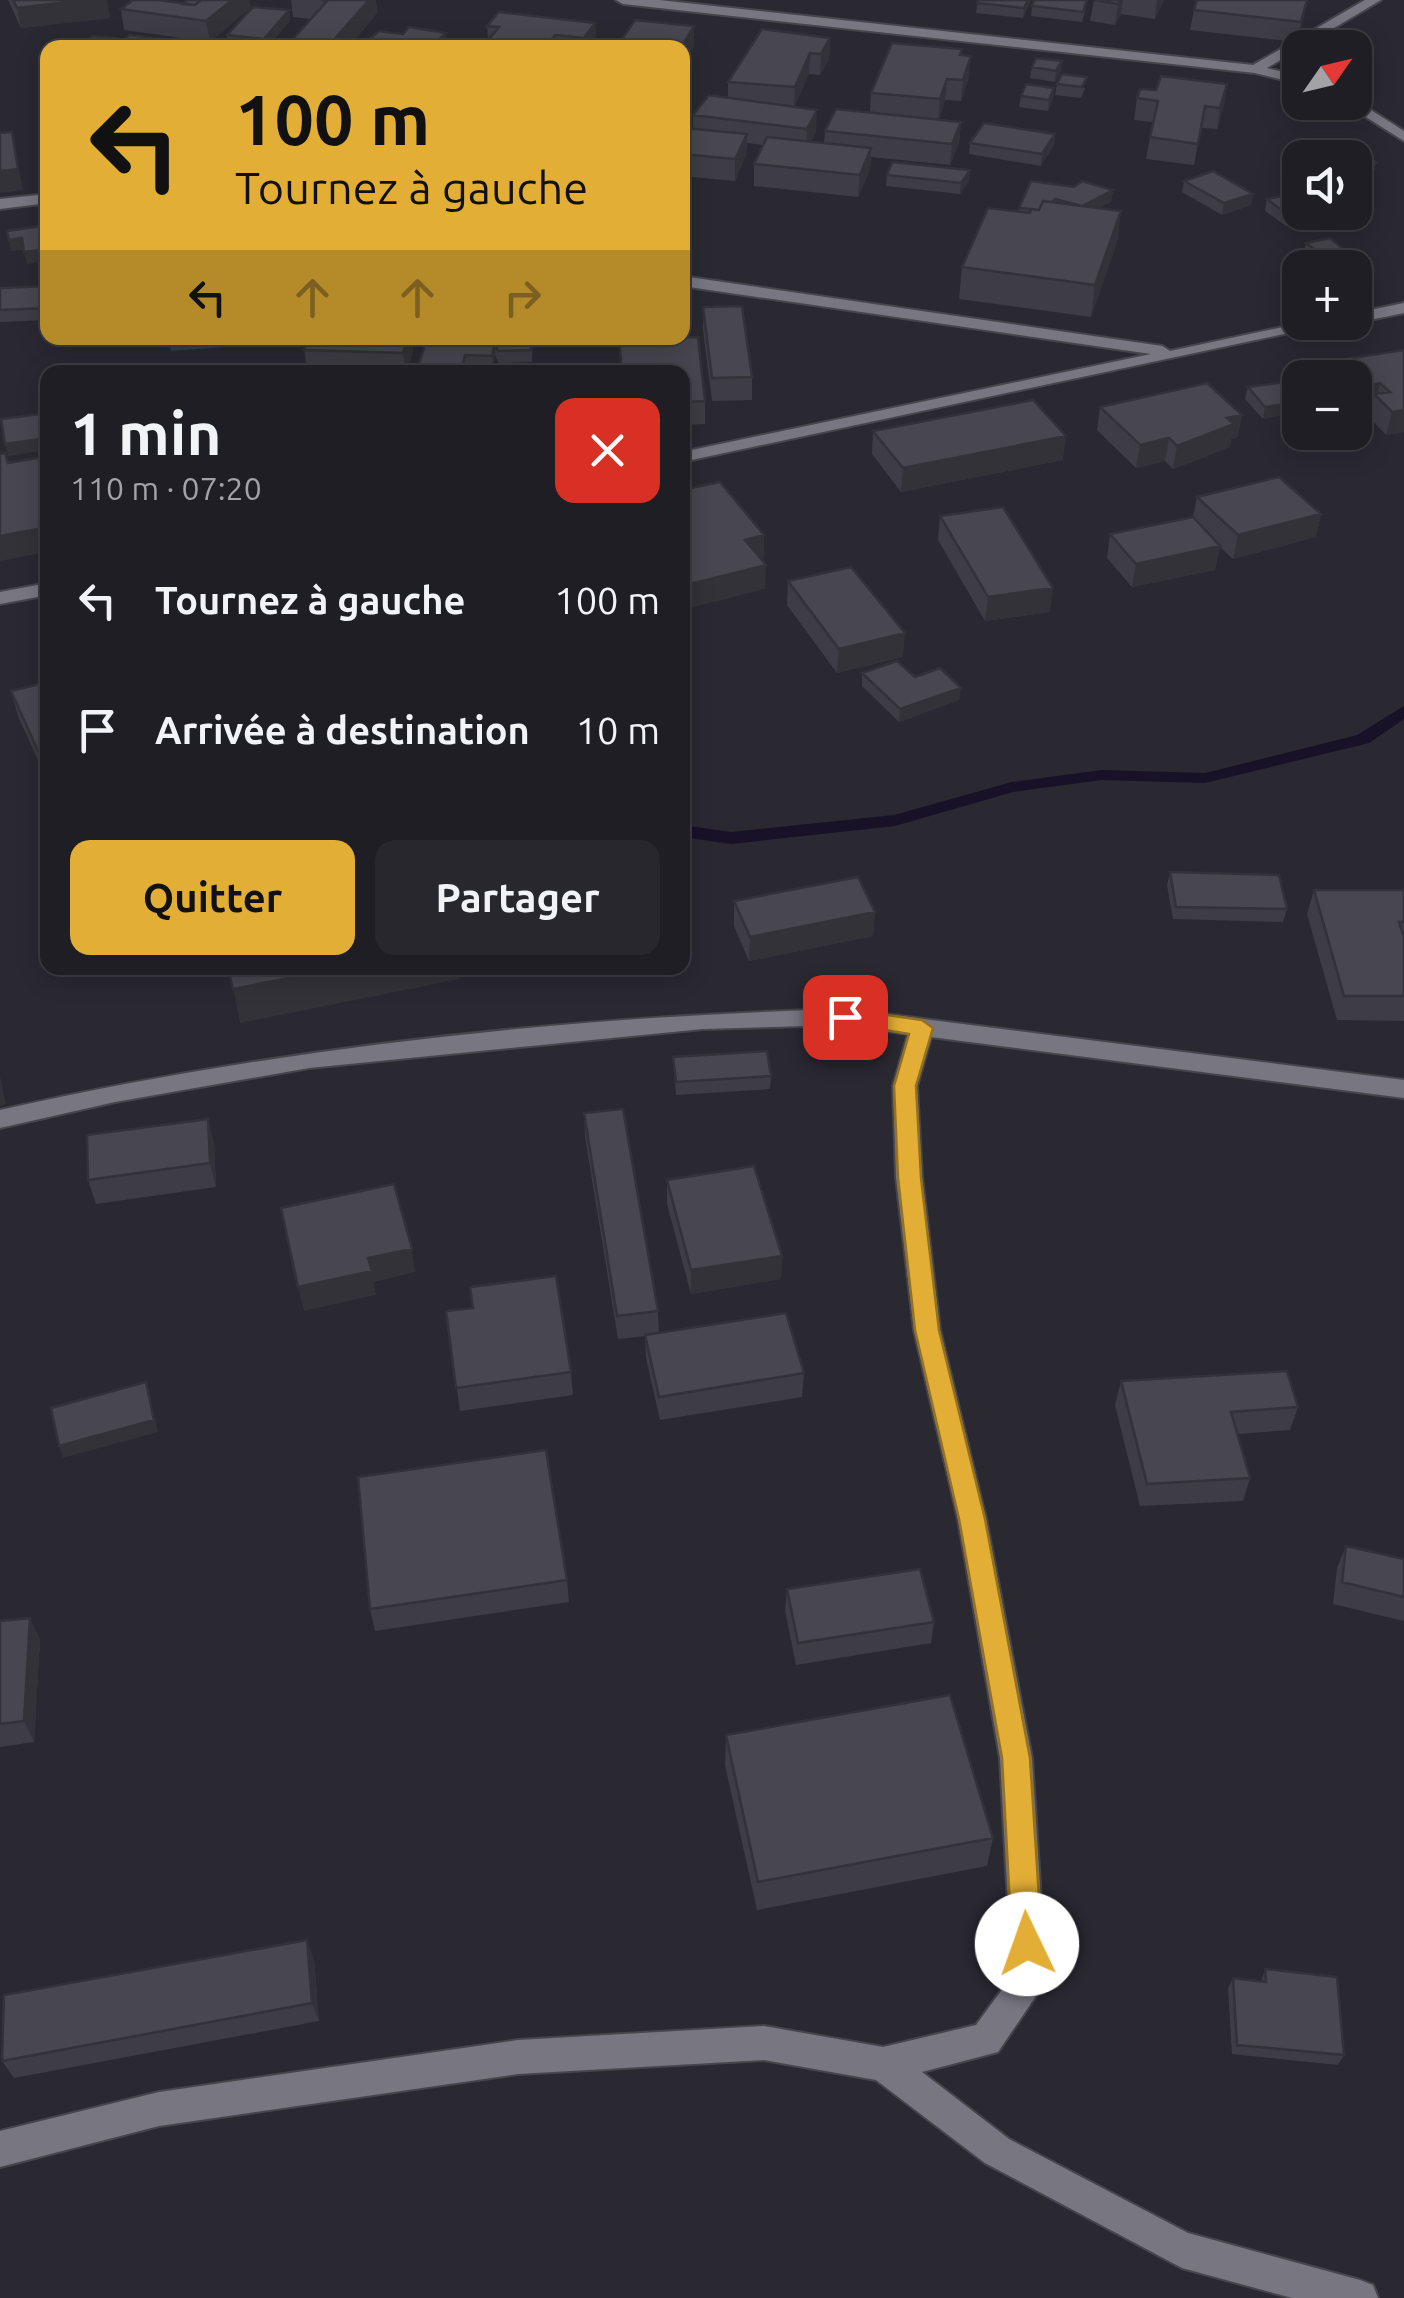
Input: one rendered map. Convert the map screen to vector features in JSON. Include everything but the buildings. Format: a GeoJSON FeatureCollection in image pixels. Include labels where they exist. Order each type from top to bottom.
{"type":"FeatureCollection","features":[{"type":"Feature","properties":{"kind":"street"},"geometry":{"type":"LineString","coordinates":[[624,0],[1255,69],[1282,76]]}},
{"type":"Feature","properties":{"kind":"street"},"geometry":{"type":"LineString","coordinates":[[1255,69],[1374,0]]}},
{"type":"Feature","properties":{"kind":"street"},"geometry":{"type":"LineString","coordinates":[[1372,117],[1404,137]]}},
{"type":"Feature","properties":{"kind":"street"},"geometry":{"type":"LineString","coordinates":[[0,204],[40,199]]}},
{"type":"Feature","properties":{"kind":"street"},"geometry":{"type":"LineString","coordinates":[[690,283],[1181,354]]}},
{"type":"Feature","properties":{"kind":"street"},"geometry":{"type":"LineString","coordinates":[[1372,315],[1404,308]]}},
{"type":"Feature","properties":{"kind":"street"},"geometry":{"type":"LineString","coordinates":[[690,456],[1282,333]]}},
{"type":"Feature","properties":{"kind":"street"},"geometry":{"type":"LineString","coordinates":[[0,598],[40,590]]}},
{"type":"Feature","properties":{"kind":"street"},"geometry":{"type":"LineString","coordinates":[[0,1119],[115,1093],[290,1063],[703,1021],[845,1017],[1404,1089]]}},
{"type":"Feature","properties":{"kind":"street"},"geometry":{"type":"LineString","coordinates":[[0,2149],[159,2109],[518,2057],[764,2043],[883,2064],[986,2040],[1029,1981],[1016,1758],[972,1519],[927,1330],[909,1178],[905,1086],[922,1028]]}},
{"type":"Feature","properties":{"kind":"street"},"geometry":{"type":"LineString","coordinates":[[883,2064],[997,2151],[1182,2250],[1360,2298]]}},
{"type":"Feature","properties":{"kind":"waterway"},"geometry":{"type":"LineString","coordinates":[[690,832],[731,838],[895,820],[1012,787],[1102,775],[1205,778],[1363,739],[1404,711]]}},
{"type":"Feature","properties":{"kind":"route"},"geometry":{"type":"LineString","coordinates":[[845,1017],[922,1028],[905,1086],[909,1178],[927,1330],[972,1519],[1016,1758],[1027,1944]]}}]}
